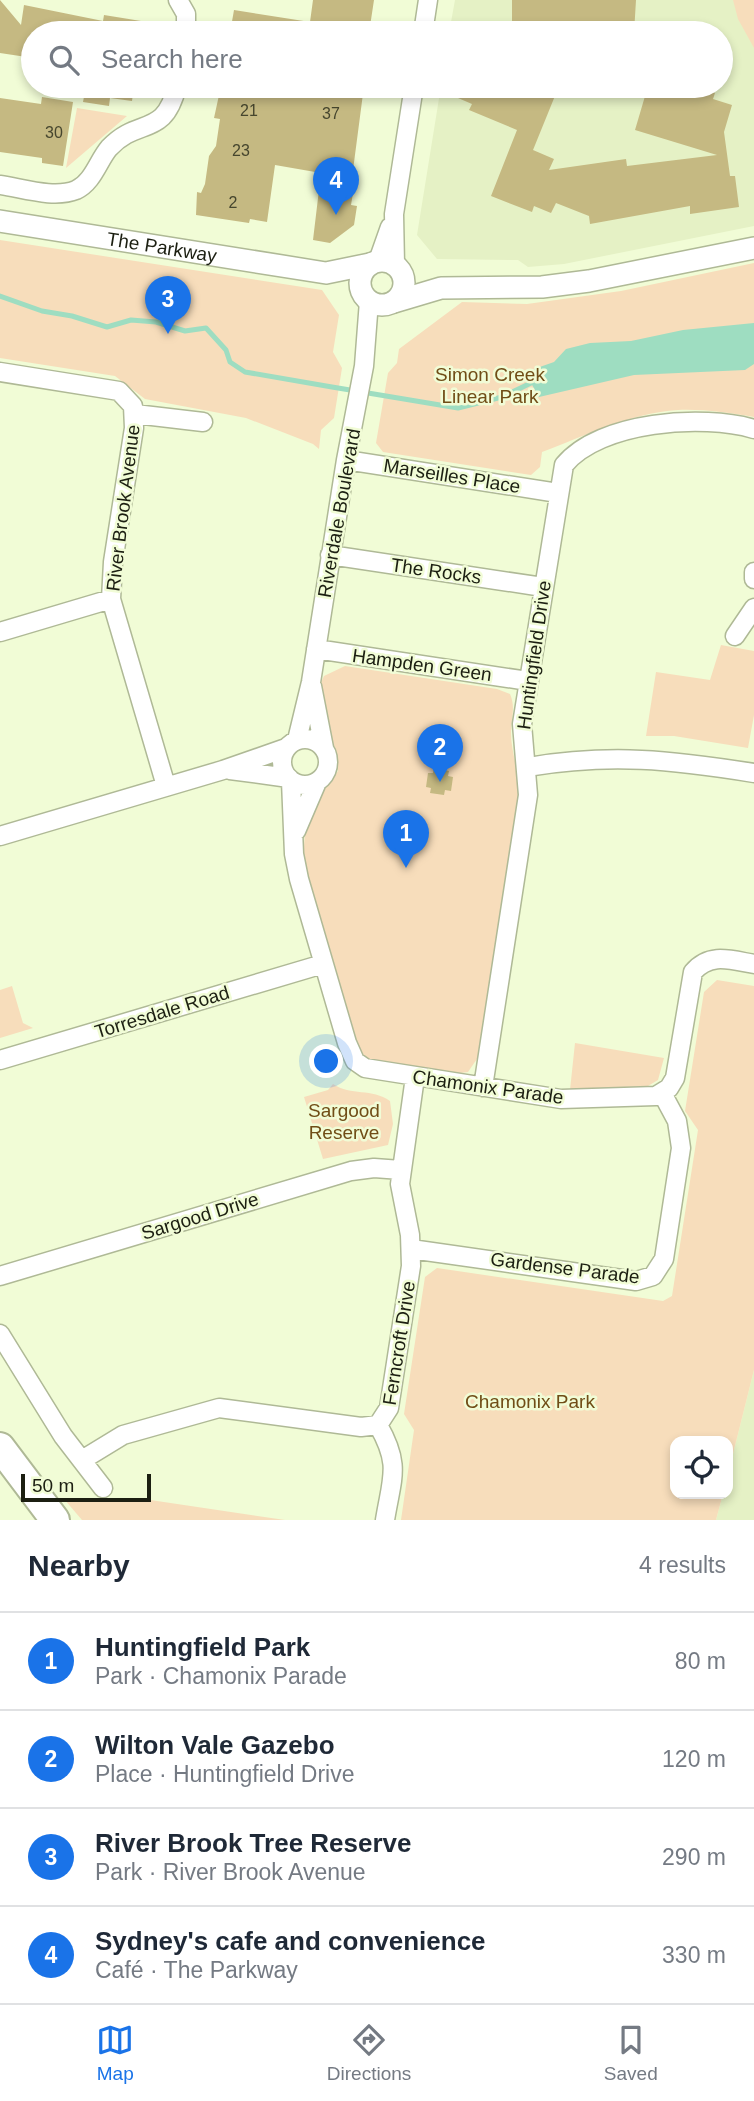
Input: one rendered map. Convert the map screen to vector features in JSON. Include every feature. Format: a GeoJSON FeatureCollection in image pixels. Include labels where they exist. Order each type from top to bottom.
{"type":"FeatureCollection","features":[{"type":"Feature","properties":{"kind":"highway"},"geometry":{"type":"LineString","coordinates":[[0,1447],[55,1520]]}},
{"type":"Feature","properties":{"kind":"street"},"geometry":{"type":"LineString","coordinates":[[178,0],[186,15],[186,21]]}},
{"type":"Feature","properties":{"kind":"street"},"geometry":{"type":"LineString","coordinates":[[424,21],[428,0]]}},
{"type":"Feature","properties":{"kind":"street"},"geometry":{"type":"LineString","coordinates":[[0,184],[51,192],[75,190],[84,184],[121,137],[164,118],[174,98]]}},
{"type":"Feature","properties":{"kind":"street"},"geometry":{"type":"LineString","coordinates":[[378,301],[360,282],[386,265],[412,98]]}},
{"type":"Feature","properties":{"kind":"street","name":"The Parkway"},"geometry":{"type":"LineString","coordinates":[[0,221],[326,273],[386,265]]}},
{"type":"Feature","properties":{"kind":"street"},"geometry":{"type":"LineString","coordinates":[[378,301],[441,288],[542,287],[589,281],[754,248]]}},
{"type":"Feature","properties":{"kind":"street"},"geometry":{"type":"LineString","coordinates":[[386,265],[441,288]]}},
{"type":"Feature","properties":{"kind":"street"},"geometry":{"type":"LineString","coordinates":[[378,301],[404,284],[386,265]]}},
{"type":"Feature","properties":{"kind":"street","name":"The Parkway"},"geometry":{"type":"LineString","coordinates":[[326,273],[378,301]]}},
{"type":"Feature","properties":{"kind":"street","name":"Riverdale Boulevard"},"geometry":{"type":"LineString","coordinates":[[292,744],[311,682],[346,460],[378,301]]}},
{"type":"Feature","properties":{"kind":"street","name":"River Brook Avenue"},"geometry":{"type":"LineString","coordinates":[[0,372],[119,391],[129,398],[135,414],[113,562],[111,599],[166,786]]}},
{"type":"Feature","properties":{"kind":"street"},"geometry":{"type":"LineString","coordinates":[[135,414],[203,422]]}},
{"type":"Feature","properties":{"kind":"street","name":"Huntingfield Drive"},"geometry":{"type":"LineString","coordinates":[[483,1087],[528,795],[528,767],[522,733],[527,681],[564,465],[569,458],[631,429],[680,422],[754,429]]}},
{"type":"Feature","properties":{"kind":"street","name":"Marseilles Place"},"geometry":{"type":"LineString","coordinates":[[346,460],[558,493]]}},
{"type":"Feature","properties":{"kind":"street","name":"The Rocks"},"geometry":{"type":"LineString","coordinates":[[330,555],[542,587]]}},
{"type":"Feature","properties":{"kind":"street"},"geometry":{"type":"LineString","coordinates":[[754,572],[754,579]]}},
{"type":"Feature","properties":{"kind":"street"},"geometry":{"type":"LineString","coordinates":[[0,632],[111,599]]}},
{"type":"Feature","properties":{"kind":"street"},"geometry":{"type":"LineString","coordinates":[[735,636],[754,607]]}},
{"type":"Feature","properties":{"kind":"street","name":"Hampden Green"},"geometry":{"type":"LineString","coordinates":[[316,649],[527,681]]}},
{"type":"Feature","properties":{"kind":"street","name":"Riverdale Boulevard"},"geometry":{"type":"LineString","coordinates":[[311,682],[324,748]]}},
{"type":"Feature","properties":{"kind":"street"},"geometry":{"type":"LineString","coordinates":[[0,834],[223,770],[312,739],[324,748],[329,762],[317,782],[293,838]]}},
{"type":"Feature","properties":{"kind":"street"},"geometry":{"type":"LineString","coordinates":[[290,780],[282,767],[292,744]]}},
{"type":"Feature","properties":{"kind":"street"},"geometry":{"type":"LineString","coordinates":[[528,767],[572,761],[661,759],[754,773]]}},
{"type":"Feature","properties":{"kind":"street"},"geometry":{"type":"LineString","coordinates":[[223,770],[290,780],[305,785],[317,782]]}},
{"type":"Feature","properties":{"kind":"street","name":"Chamonix Parade"},"geometry":{"type":"LineString","coordinates":[[290,780],[296,867],[323,964],[355,1061],[365,1068],[415,1077],[568,1099],[636,1097],[662,1093]]}},
{"type":"Feature","properties":{"kind":"street"},"geometry":{"type":"LineString","coordinates":[[662,1093],[675,1078],[693,972],[703,963],[717,958],[754,964]]}},
{"type":"Feature","properties":{"kind":"street","name":"Torresdale Road"},"geometry":{"type":"LineString","coordinates":[[0,1060],[323,964]]}},
{"type":"Feature","properties":{"kind":"street","name":"Ferncroft Drive"},"geometry":{"type":"LineString","coordinates":[[82,1460],[123,1435],[219,1408],[350,1427],[378,1425],[389,1408],[409,1284],[411,1249],[401,1196],[401,1170],[415,1077]]}},
{"type":"Feature","properties":{"kind":"street","name":"Gardense Parade"},"geometry":{"type":"LineString","coordinates":[[411,1249],[636,1281],[653,1276],[664,1259],[681,1148],[677,1121],[662,1093]]}},
{"type":"Feature","properties":{"kind":"street","name":"Sargood Drive"},"geometry":{"type":"LineString","coordinates":[[0,1276],[351,1171],[374,1168],[401,1170]]}},
{"type":"Feature","properties":{"kind":"street"},"geometry":{"type":"LineString","coordinates":[[0,1334],[51,1419],[103,1488]]}},
{"type":"Feature","properties":{"kind":"street"},"geometry":{"type":"LineString","coordinates":[[378,1425],[393,1453],[385,1520]]}},
{"type":"Feature","properties":{"kind":"shaded area"},"geometry":{"type":"Polygon","coordinates":[[[455,0],[754,0],[754,226],[564,264],[528,267],[518,260],[437,259],[417,235],[439,98],[733,98],[733,21],[451,21],[455,0]]]}},
{"type":"Feature","properties":{"kind":"shaded area"},"geometry":{"type":"Polygon","coordinates":[[[754,323],[754,364],[745,370],[634,375],[539,397],[531,383],[534,369],[554,362],[566,349],[590,343],[631,341],[683,330],[754,323]]]}},
{"type":"Feature","properties":{"kind":"shaded area"},"geometry":{"type":"Polygon","coordinates":[[[754,1370],[754,1520],[716,1520],[722,1499],[733,1499],[733,1454],[754,1370]]]}},
{"type":"Feature","properties":{"kind":"green space"},"geometry":{"type":"Polygon","coordinates":[[[733,0],[754,0],[754,48],[738,19],[733,0]]]}},
{"type":"Feature","properties":{"kind":"green space"},"geometry":{"type":"Polygon","coordinates":[[[77,108],[127,116],[66,168],[77,108]]]}},
{"type":"Feature","properties":{"kind":"green space"},"geometry":{"type":"Polygon","coordinates":[[[0,240],[322,290],[339,315],[333,352],[342,368],[334,418],[321,430],[319,449],[313,444],[246,418],[145,399],[115,376],[0,358],[0,240]]]}},
{"type":"Feature","properties":{"kind":"green space","name":"Simon Creek Linear Park"},"geometry":{"type":"Polygon","coordinates":[[[754,263],[754,417],[688,410],[643,416],[608,426],[542,452],[540,467],[531,475],[383,452],[376,443],[388,373],[397,363],[399,349],[462,302],[527,304],[621,291],[754,263]]]}},
{"type":"Feature","properties":{"kind":"green space"},"geometry":{"type":"Polygon","coordinates":[[[721,645],[754,651],[754,715],[748,748],[674,736],[646,736],[656,672],[710,680],[721,645]]]}},
{"type":"Feature","properties":{"kind":"green space"},"geometry":{"type":"Polygon","coordinates":[[[345,666],[497,689],[510,694],[512,699],[511,741],[519,794],[479,1056],[468,1072],[453,1074],[370,1060],[360,1052],[303,860],[306,818],[338,771],[319,687],[324,676],[345,666]]]}},
{"type":"Feature","properties":{"kind":"green space","name":"Chamonix Park"},"geometry":{"type":"Polygon","coordinates":[[[717,980],[754,986],[754,1370],[733,1454],[733,1436],[670,1436],[670,1499],[722,1499],[716,1520],[401,1520],[414,1430],[404,1414],[425,1277],[437,1268],[663,1301],[672,1296],[698,1130],[685,1111],[704,992],[717,980]]]}},
{"type":"Feature","properties":{"kind":"green space"},"geometry":{"type":"Polygon","coordinates":[[[12,986],[23,1023],[33,1028],[0,1038],[0,990],[12,986]]]}},
{"type":"Feature","properties":{"kind":"green space"},"geometry":{"type":"Polygon","coordinates":[[[575,1043],[664,1058],[658,1080],[643,1089],[570,1090],[575,1043]]]}},
{"type":"Feature","properties":{"kind":"green space","name":"Sargood Reserve"},"geometry":{"type":"Polygon","coordinates":[[[333,1084],[390,1101],[393,1124],[388,1145],[323,1159],[304,1097],[328,1090],[333,1084]]]}},
{"type":"Feature","properties":{"kind":"green space"},"geometry":{"type":"Polygon","coordinates":[[[137,1498],[285,1520],[82,1520],[64,1499],[137,1498]]]}},
{"type":"Feature","properties":{"kind":"building"},"geometry":{"type":"Polygon","coordinates":[[[0,0],[21,25],[21,56],[0,53],[0,0]]]}},
{"type":"Feature","properties":{"kind":"building"},"geometry":{"type":"Polygon","coordinates":[[[313,0],[374,0],[371,21],[310,21],[313,0]]]}},
{"type":"Feature","properties":{"kind":"building"},"geometry":{"type":"Polygon","coordinates":[[[512,0],[636,0],[635,21],[512,21],[512,0]]]}},
{"type":"Feature","properties":{"kind":"building"},"geometry":{"type":"Polygon","coordinates":[[[24,5],[103,21],[22,21],[24,5]]]}},
{"type":"Feature","properties":{"kind":"building"},"geometry":{"type":"Polygon","coordinates":[[[234,10],[304,21],[232,21],[234,10]]]}},
{"type":"Feature","properties":{"kind":"building"},"geometry":{"type":"Polygon","coordinates":[[[104,15],[141,21],[103,21],[104,15]]]}},
{"type":"Feature","properties":{"kind":"building"},"geometry":{"type":"Polygon","coordinates":[[[0,98],[41,104],[42,98],[73,102],[63,166],[42,163],[42,158],[0,152],[0,98]]]}},
{"type":"Feature","properties":{"kind":"building"},"geometry":{"type":"Polygon","coordinates":[[[84,98],[110,98],[109,106],[83,102],[84,98]]]}},
{"type":"Feature","properties":{"kind":"building"},"geometry":{"type":"Polygon","coordinates":[[[110,98],[132,98],[132,101],[110,98]]]}},
{"type":"Feature","properties":{"kind":"building"},"geometry":{"type":"Polygon","coordinates":[[[218,98],[362,98],[350,193],[353,193],[351,205],[357,206],[354,225],[330,243],[313,240],[321,173],[275,165],[267,222],[250,219],[249,223],[196,215],[197,192],[201,193],[205,184],[209,156],[216,146],[220,119],[214,118],[218,98]]]}},
{"type":"Feature","properties":{"kind":"building"},"geometry":{"type":"Polygon","coordinates":[[[458,98],[554,98],[533,150],[554,159],[549,170],[626,159],[627,166],[717,155],[635,130],[644,98],[713,98],[732,105],[724,132],[730,176],[735,176],[739,207],[690,214],[690,206],[590,224],[589,216],[556,203],[551,213],[534,206],[532,212],[491,196],[517,130],[469,110],[472,104],[458,98]]]}},
{"type":"Feature","properties":{"kind":"building"},"geometry":{"type":"Polygon","coordinates":[[[434,768],[449,771],[448,776],[453,777],[451,791],[445,790],[444,795],[430,793],[431,788],[426,787],[428,773],[433,773],[434,768]]]}},
{"type":"Feature","properties":{"kind":"waterway"},"geometry":{"type":"LineString","coordinates":[[0,296],[42,311],[72,316],[107,327],[131,320],[156,322],[185,331],[206,328],[226,350],[230,362],[245,372],[458,408],[502,397],[531,383]]}},
{"type":"Feature","properties":{"kind":"place","name":"Sydney's cafe and convenience"},"geometry":{"type":"Point","coordinates":[336,215]}},
{"type":"Feature","properties":{"kind":"place","name":"River Brook Tree Reserve"},"geometry":{"type":"Point","coordinates":[168,334]}},
{"type":"Feature","properties":{"kind":"place","name":"Wilton Vale Gazebo"},"geometry":{"type":"Point","coordinates":[440,782]}},
{"type":"Feature","properties":{"kind":"place","name":"Huntingfield Park"},"geometry":{"type":"Point","coordinates":[406,868]}}]}
